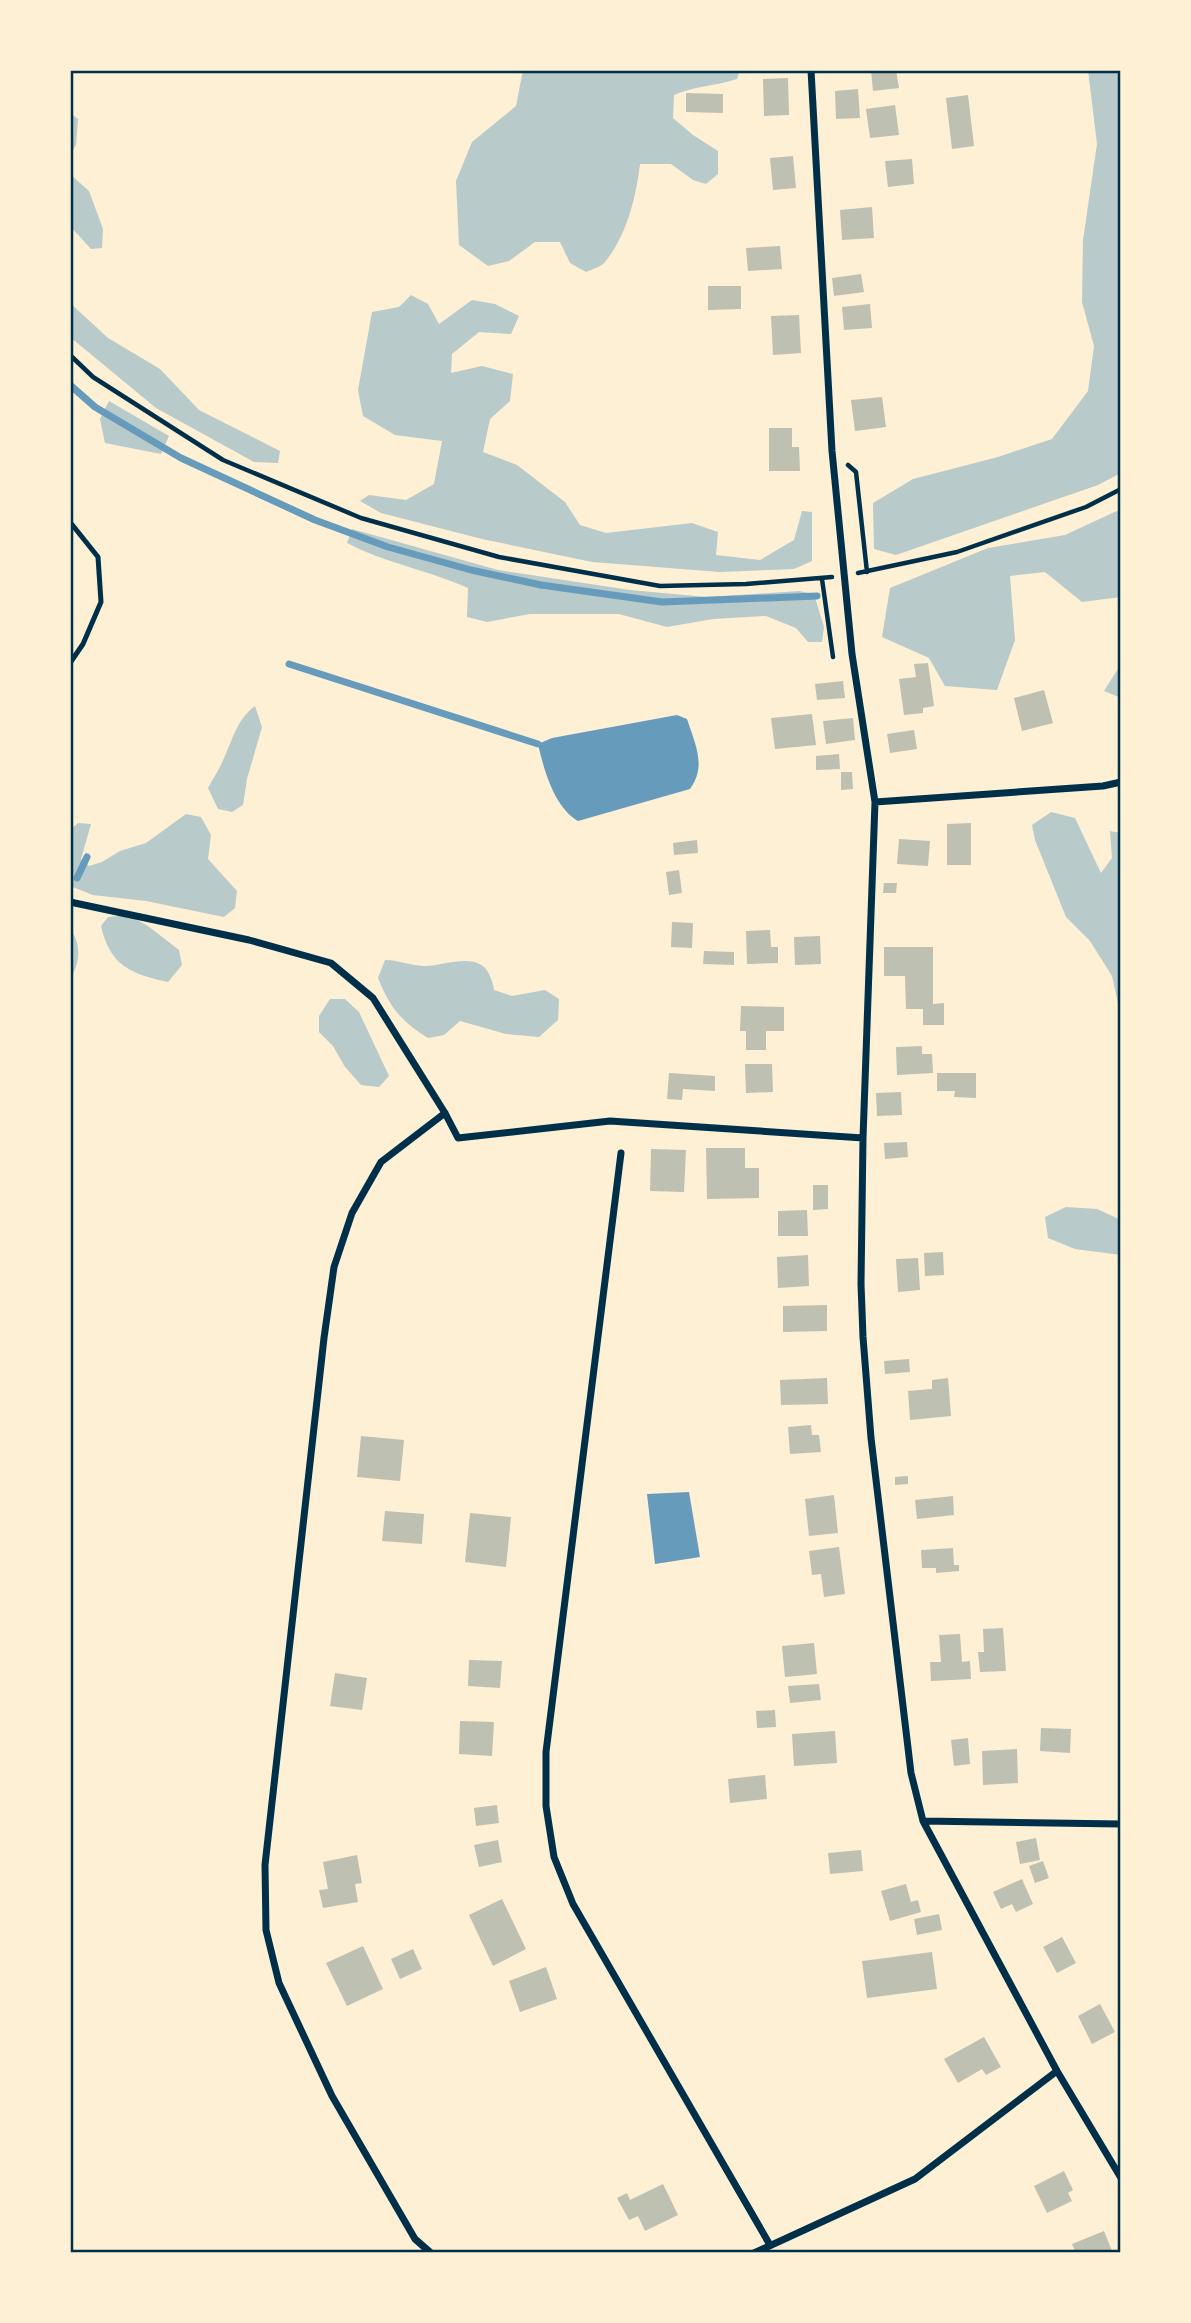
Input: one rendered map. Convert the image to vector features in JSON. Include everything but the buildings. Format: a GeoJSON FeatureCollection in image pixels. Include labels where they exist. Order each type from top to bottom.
{"type":"FeatureCollection","features":[{"type":"Feature","properties":{"kind":"street"},"geometry":{"type":"LineString","coordinates":[[811,70],[835,478],[852,654],[874,802],[863,1138],[863,1337],[871,1438],[911,1773],[923,1821],[1057,2071],[1121,2178]]}},
{"type":"Feature","properties":{"kind":"street"},"geometry":{"type":"LineString","coordinates":[[874,802],[1103,786],[1121,782]]}},
{"type":"Feature","properties":{"kind":"street"},"geometry":{"type":"LineString","coordinates":[[70,902],[249,940],[331,963],[373,998],[458,1138],[610,1121],[863,1138]]}},
{"type":"Feature","properties":{"kind":"street"},"geometry":{"type":"LineString","coordinates":[[431,2253],[415,2239],[332,2096],[279,1983],[266,1930],[265,1866],[334,1267],[352,1213],[381,1162],[445,1113]]}},
{"type":"Feature","properties":{"kind":"street"},"geometry":{"type":"LineString","coordinates":[[621,1153],[546,1752],[546,1806],[555,1857],[573,1904],[771,2245]]}},
{"type":"Feature","properties":{"kind":"street"},"geometry":{"type":"LineString","coordinates":[[923,1821],[1121,1825]]}},
{"type":"Feature","properties":{"kind":"street"},"geometry":{"type":"LineString","coordinates":[[754,2253],[915,2179],[1057,2071]]}},
{"type":"Feature","properties":{"kind":"lane"},"geometry":{"type":"LineString","coordinates":[[70,522],[98,557],[101,602],[83,644],[70,663]]}},
{"type":"Feature","properties":{"kind":"path"},"geometry":{"type":"LineString","coordinates":[[70,355],[93,377],[223,460],[361,518],[499,557],[660,586],[747,584],[834,577]]}},
{"type":"Feature","properties":{"kind":"path"},"geometry":{"type":"LineString","coordinates":[[856,472],[867,572]]}},
{"type":"Feature","properties":{"kind":"path"},"geometry":{"type":"LineString","coordinates":[[856,574],[957,552],[1086,507],[1121,489]]}},
{"type":"Feature","properties":{"kind":"path"},"geometry":{"type":"LineString","coordinates":[[822,579],[833,657]]}},
{"type":"Feature","properties":{"kind":"shaded area"},"geometry":{"type":"Polygon","coordinates":[[[523,70],[740,70],[737,79],[674,95],[673,118],[718,151],[718,174],[706,184],[693,180],[671,164],[640,164],[625,228],[613,251],[599,267],[586,272],[570,263],[560,242],[535,242],[509,261],[488,266],[459,245],[456,181],[472,142],[516,106],[523,70]]]}},
{"type":"Feature","properties":{"kind":"shaded area"},"geometry":{"type":"Polygon","coordinates":[[[1088,70],[1121,70],[1121,473],[1098,485],[896,555],[874,549],[873,503],[913,479],[998,457],[1052,439],[1088,391],[1094,346],[1082,302],[1083,240],[1097,144],[1088,70]]]}},
{"type":"Feature","properties":{"kind":"shaded area"},"geometry":{"type":"Polygon","coordinates":[[[70,113],[78,119],[76,145],[70,155],[70,113]]]}},
{"type":"Feature","properties":{"kind":"shaded area"},"geometry":{"type":"Polygon","coordinates":[[[70,174],[89,191],[103,229],[102,248],[91,249],[70,226],[70,174]]]}},
{"type":"Feature","properties":{"kind":"shaded area"},"geometry":{"type":"Polygon","coordinates":[[[411,295],[428,304],[439,324],[472,300],[495,304],[519,316],[511,334],[479,332],[452,354],[451,373],[482,366],[513,374],[510,401],[490,419],[483,452],[517,465],[565,502],[580,525],[606,533],[692,523],[718,532],[716,555],[760,560],[794,540],[802,511],[812,512],[812,561],[794,569],[720,572],[592,562],[482,539],[381,513],[360,501],[369,495],[406,500],[434,484],[442,441],[395,435],[363,416],[358,390],[372,312],[399,307],[411,295]]]}},
{"type":"Feature","properties":{"kind":"shaded area"},"geometry":{"type":"Polygon","coordinates":[[[70,303],[108,338],[160,369],[199,410],[280,451],[278,463],[254,462],[156,408],[70,337],[70,303]]]}},
{"type":"Feature","properties":{"kind":"shaded area"},"geometry":{"type":"Polygon","coordinates":[[[109,401],[169,436],[161,454],[105,443],[100,419],[109,401]]]}},
{"type":"Feature","properties":{"kind":"shaded area"},"geometry":{"type":"Polygon","coordinates":[[[1121,509],[1121,597],[1082,602],[1045,572],[1010,576],[1015,640],[997,690],[945,686],[929,658],[882,637],[890,588],[988,548],[1065,535],[1121,509]]]}},
{"type":"Feature","properties":{"kind":"shaded area"},"geometry":{"type":"Polygon","coordinates":[[[352,529],[498,570],[630,590],[707,597],[799,591],[814,594],[824,627],[822,642],[808,642],[796,628],[766,616],[713,619],[667,627],[619,614],[530,614],[487,622],[467,617],[468,588],[347,543],[352,529]]]}},
{"type":"Feature","properties":{"kind":"shaded area"},"geometry":{"type":"Polygon","coordinates":[[[1121,664],[1121,698],[1104,691],[1121,664]]]}},
{"type":"Feature","properties":{"kind":"shaded area"},"geometry":{"type":"Polygon","coordinates":[[[255,706],[262,727],[247,779],[243,805],[232,812],[218,809],[208,788],[240,723],[255,706]]]}},
{"type":"Feature","properties":{"kind":"shaded area"},"geometry":{"type":"Polygon","coordinates":[[[1051,812],[1075,818],[1101,873],[1112,858],[1110,831],[1121,833],[1121,1017],[1112,976],[1090,941],[1066,917],[1035,840],[1032,825],[1051,812]]]}},
{"type":"Feature","properties":{"kind":"shaded area"},"geometry":{"type":"Polygon","coordinates":[[[186,814],[201,817],[211,835],[208,859],[237,891],[235,908],[224,917],[146,901],[93,895],[70,886],[70,830],[78,823],[91,824],[81,859],[89,866],[120,851],[146,843],[186,814]]]}},
{"type":"Feature","properties":{"kind":"shaded area"},"geometry":{"type":"Polygon","coordinates":[[[128,915],[148,926],[179,950],[182,965],[168,982],[133,971],[116,959],[110,950],[101,926],[108,917],[128,915]]]}},
{"type":"Feature","properties":{"kind":"shaded area"},"geometry":{"type":"Polygon","coordinates":[[[70,929],[78,947],[78,954],[70,979],[70,929]]]}},
{"type":"Feature","properties":{"kind":"shaded area"},"geometry":{"type":"Polygon","coordinates":[[[385,960],[423,966],[459,961],[477,963],[489,974],[494,990],[512,996],[545,990],[559,999],[558,1020],[539,1037],[506,1034],[460,1021],[444,1035],[428,1038],[410,1026],[387,998],[378,978],[385,960]]]}},
{"type":"Feature","properties":{"kind":"shaded area"},"geometry":{"type":"Polygon","coordinates":[[[330,999],[345,999],[359,1012],[389,1076],[379,1087],[361,1085],[345,1067],[333,1046],[319,1032],[319,1016],[330,999]]]}},
{"type":"Feature","properties":{"kind":"shaded area"},"geometry":{"type":"Polygon","coordinates":[[[1066,1207],[1097,1209],[1121,1220],[1121,1255],[1075,1249],[1048,1238],[1045,1217],[1066,1207]]]}},
{"type":"Feature","properties":{"kind":"water"},"geometry":{"type":"Polygon","coordinates":[[[677,715],[687,719],[698,755],[698,772],[690,789],[578,821],[562,807],[547,776],[538,744],[552,738],[677,715]]]}},
{"type":"Feature","properties":{"kind":"water"},"geometry":{"type":"Polygon","coordinates":[[[689,1492],[700,1557],[655,1564],[647,1494],[689,1492]]]}},
{"type":"Feature","properties":{"kind":"waterway"},"geometry":{"type":"LineString","coordinates":[[70,385],[95,407],[181,458],[315,520],[388,547],[471,570],[541,585],[662,602],[817,596]]}},
{"type":"Feature","properties":{"kind":"waterway"},"geometry":{"type":"LineString","coordinates":[[289,664],[538,744]]}},
{"type":"Feature","properties":{"kind":"waterway"},"geometry":{"type":"LineString","coordinates":[[77,878],[87,857]]}}]}
